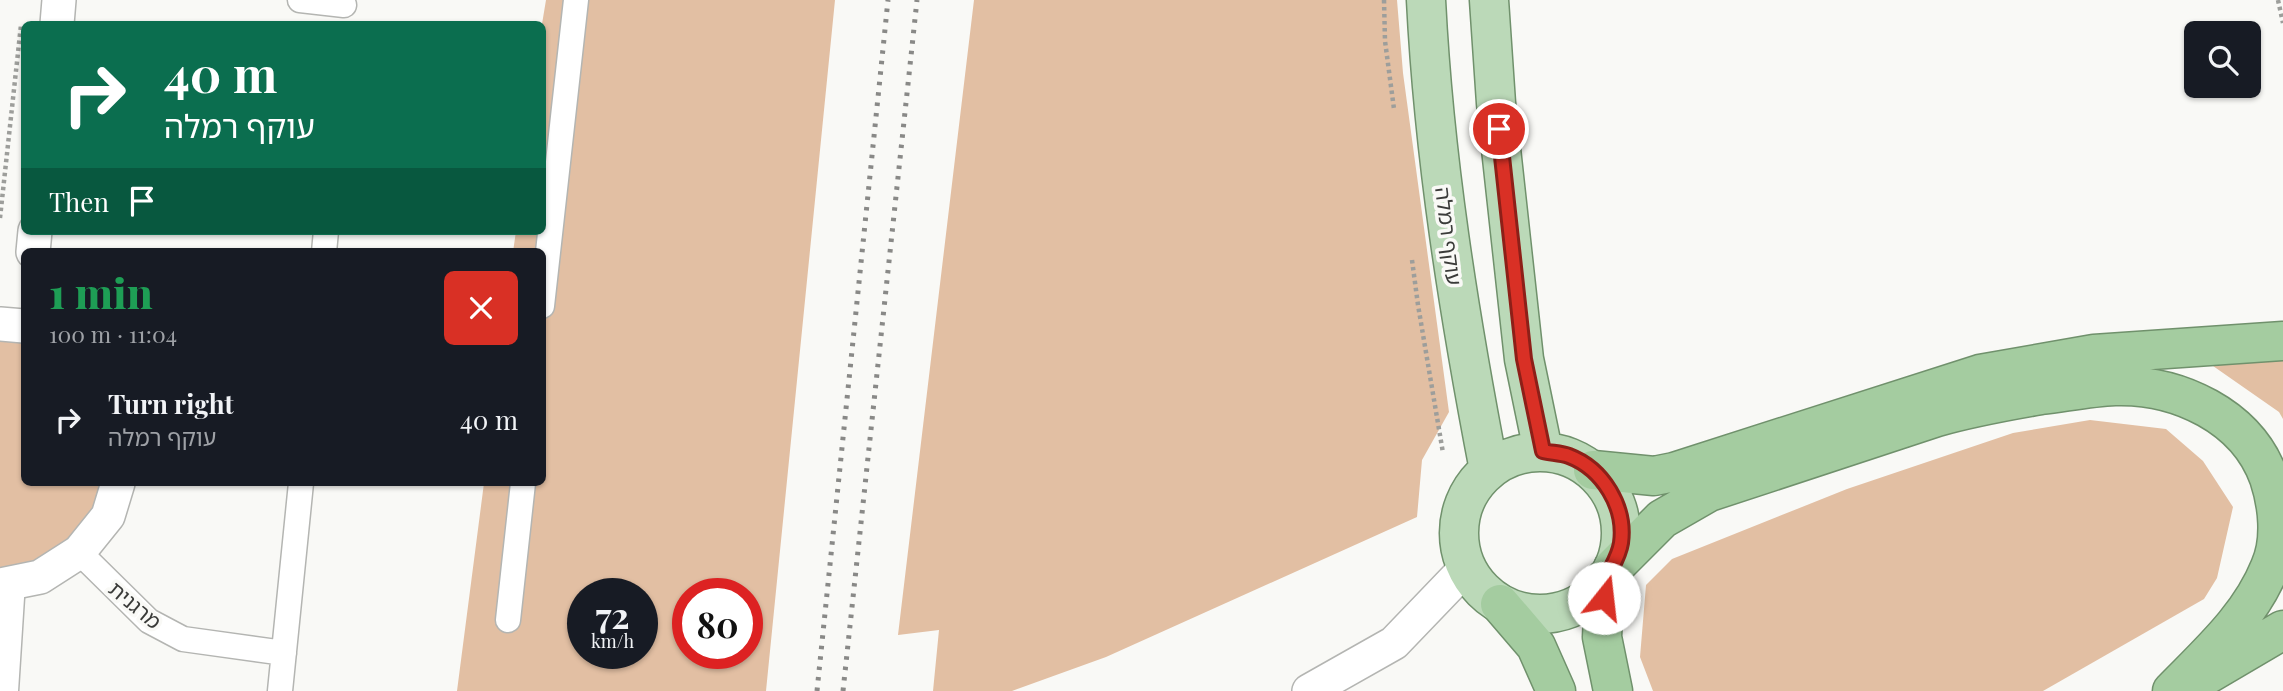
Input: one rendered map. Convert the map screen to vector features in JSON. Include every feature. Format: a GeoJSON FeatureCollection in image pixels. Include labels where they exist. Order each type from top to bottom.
{"type":"FeatureCollection","features":[{"type":"Feature","properties":{"kind":"highway"},"geometry":{"type":"LineString","coordinates":[[1593,470],[1654,476],[1674,472],[1980,373],[2094,354],[2283,341]]}},
{"type":"Feature","properties":{"kind":"highway"},"geometry":{"type":"LineString","coordinates":[[1613,691],[1602,637],[1609,574],[1661,519],[1709,492],[1937,417],[1975,406],[2118,386],[2173,393],[2199,403],[2225,418],[2248,441],[2263,463],[2277,512],[2272,565],[2257,593],[2238,622],[2172,691]]}},
{"type":"Feature","properties":{"kind":"highway"},"geometry":{"type":"LineString","coordinates":[[1500,604],[1536,646],[1556,691]]}},
{"type":"Feature","properties":{"kind":"highway"},"geometry":{"type":"LineString","coordinates":[[2179,691],[2283,630]]}},
{"type":"Feature","properties":{"kind":"main road","name":"עוקף רמלה"},"geometry":{"type":"LineString","coordinates":[[1426,0],[1431,92],[1462,328],[1489,470]]}},
{"type":"Feature","properties":{"kind":"main road"},"geometry":{"type":"LineString","coordinates":[[1489,0],[1496,103],[1524,359],[1543,451]]}},
{"type":"Feature","properties":{"kind":"main road"},"geometry":{"type":"LineString","coordinates":[[1543,451],[1569,456],[1593,470],[1611,491],[1620,517],[1621,543],[1609,574],[1598,590],[1576,606],[1550,614],[1523,612],[1500,604],[1480,588],[1466,567],[1459,542],[1461,515],[1471,490],[1489,470],[1505,459],[1523,453],[1543,451]]}},
{"type":"Feature","properties":{"kind":"street"},"geometry":{"type":"LineString","coordinates":[[57,21],[59,0]]}},
{"type":"Feature","properties":{"kind":"street"},"geometry":{"type":"LineString","coordinates":[[300,0],[343,10]]}},
{"type":"Feature","properties":{"kind":"street"},"geometry":{"type":"LineString","coordinates":[[546,270],[576,0]]}},
{"type":"Feature","properties":{"kind":"street"},"geometry":{"type":"LineString","coordinates":[[0,324],[21,326]]}},
{"type":"Feature","properties":{"kind":"street"},"geometry":{"type":"LineString","coordinates":[[6,691],[7,584],[40,577],[79,552],[108,516],[117,486]]}},
{"type":"Feature","properties":{"kind":"street"},"geometry":{"type":"LineString","coordinates":[[280,691],[301,486]]}},
{"type":"Feature","properties":{"kind":"street"},"geometry":{"type":"LineString","coordinates":[[508,620],[523,486]]}},
{"type":"Feature","properties":{"kind":"street","name":"מרגנית"},"geometry":{"type":"LineString","coordinates":[[79,552],[149,621],[183,639],[284,653]]}},
{"type":"Feature","properties":{"kind":"street"},"geometry":{"type":"LineString","coordinates":[[1308,691],[1394,643],[1466,567]]}},
{"type":"Feature","properties":{"kind":"path"},"geometry":{"type":"LineString","coordinates":[[2278,0],[2283,23]]}},
{"type":"Feature","properties":{"kind":"path"},"geometry":{"type":"LineString","coordinates":[[21,21],[22,14]]}},
{"type":"Feature","properties":{"kind":"path"},"geometry":{"type":"LineString","coordinates":[[0,218],[21,23]]}},
{"type":"Feature","properties":{"kind":"shaded area"},"geometry":{"type":"Polygon","coordinates":[[[546,0],[835,0],[766,691],[457,691],[484,486],[546,486],[546,248],[514,248],[515,235],[546,235],[546,21],[542,21],[546,0]]]}},
{"type":"Feature","properties":{"kind":"shaded area"},"geometry":{"type":"Polygon","coordinates":[[[974,0],[1397,0],[1403,73],[1449,412],[1422,460],[1417,517],[1106,657],[1012,691],[933,691],[939,630],[898,635],[974,0]]]}},
{"type":"Feature","properties":{"kind":"shaded area"},"geometry":{"type":"Polygon","coordinates":[[[0,339],[21,341],[21,486],[101,486],[94,509],[69,541],[34,563],[0,570],[0,339]]]}},
{"type":"Feature","properties":{"kind":"shaded area"},"geometry":{"type":"Polygon","coordinates":[[[2203,359],[2283,359],[2283,419],[2279,412],[2203,359]]]}},
{"type":"Feature","properties":{"kind":"shaded area"},"geometry":{"type":"Polygon","coordinates":[[[2090,420],[2166,429],[2203,461],[2233,507],[2217,578],[2204,599],[2043,691],[1653,691],[1640,657],[1646,585],[1672,559],[1847,489],[2013,433],[2090,420]]]}},
{"type":"Feature","properties":{"kind":"railway"},"geometry":{"type":"LineString","coordinates":[[817,691],[888,0]]}},
{"type":"Feature","properties":{"kind":"railway"},"geometry":{"type":"LineString","coordinates":[[843,691],[917,0]]}},
{"type":"Feature","properties":{"kind":"route"},"geometry":{"type":"LineString","coordinates":[[1499,129],[1524,359],[1543,451],[1569,456],[1593,470],[1611,491],[1620,517],[1621,543],[1613,568],[1605,579],[1604,598]]}}]}
